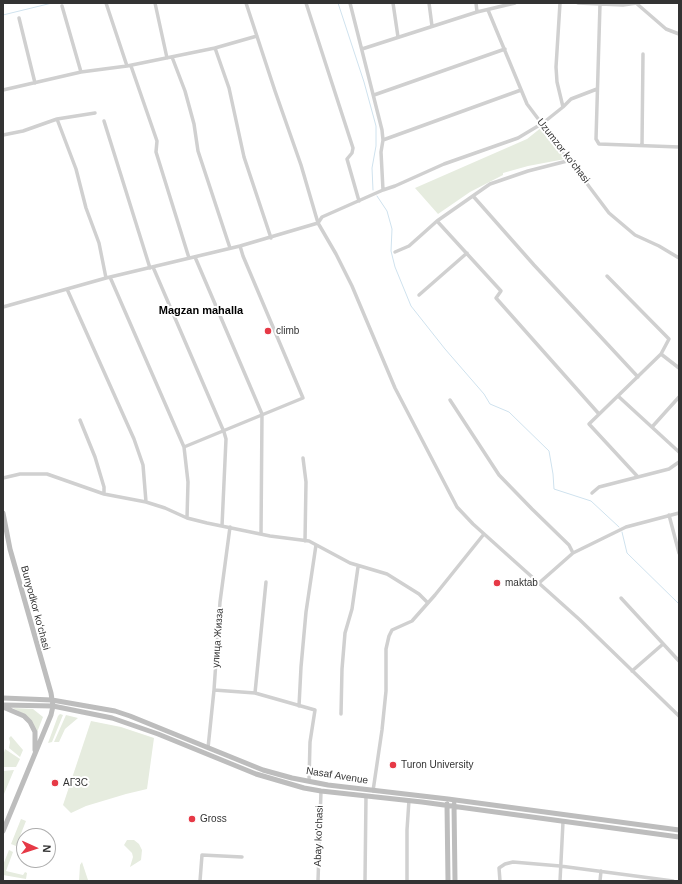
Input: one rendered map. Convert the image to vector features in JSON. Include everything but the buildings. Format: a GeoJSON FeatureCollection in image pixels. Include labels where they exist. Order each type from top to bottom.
{"type":"FeatureCollection","features":[{"type":"Feature","properties":{"kind":"main road","name":"Bunyodkor koʻchasi"},"geometry":{"type":"LineString","coordinates":[[3,513],[10,549],[53,703]]}},
{"type":"Feature","properties":{"kind":"main road","name":"Nasaf Avenue"},"geometry":{"type":"LineString","coordinates":[[4,697],[97,708],[130,716],[263,770],[309,781],[373,791],[448,799],[679,830]]}},
{"type":"Feature","properties":{"kind":"main road","name":"Nasaf Avenue"},"geometry":{"type":"LineString","coordinates":[[3,706],[53,703],[127,722],[256,774],[288,784],[321,791],[409,800],[679,837]]}},
{"type":"Feature","properties":{"kind":"main road"},"geometry":{"type":"LineString","coordinates":[[3,831],[51,715],[53,703]]}},
{"type":"Feature","properties":{"kind":"main road"},"geometry":{"type":"LineString","coordinates":[[3,706],[24,716],[30,722],[34,732],[35,754]]}},
{"type":"Feature","properties":{"kind":"main road"},"geometry":{"type":"LineString","coordinates":[[448,799],[448,881]]}},
{"type":"Feature","properties":{"kind":"main road"},"geometry":{"type":"LineString","coordinates":[[454,800],[455,881]]}},
{"type":"Feature","properties":{"kind":"street"},"geometry":{"type":"LineString","coordinates":[[106,3],[157,141],[156,152],[189,258]]}},
{"type":"Feature","properties":{"kind":"street"},"geometry":{"type":"LineString","coordinates":[[155,3],[167,58]]}},
{"type":"Feature","properties":{"kind":"street"},"geometry":{"type":"LineString","coordinates":[[246,3],[301,165],[318,223],[352,286],[395,388],[457,507],[473,524],[580,620],[679,716]]}},
{"type":"Feature","properties":{"kind":"street"},"geometry":{"type":"LineString","coordinates":[[306,3],[353,148],[352,153],[347,159],[359,201]]}},
{"type":"Feature","properties":{"kind":"street"},"geometry":{"type":"LineString","coordinates":[[350,3],[382,130],[383,140],[381,152],[383,190]]}},
{"type":"Feature","properties":{"kind":"street"},"geometry":{"type":"LineString","coordinates":[[393,3],[398,37]]}},
{"type":"Feature","properties":{"kind":"street"},"geometry":{"type":"LineString","coordinates":[[429,3],[432,26]]}},
{"type":"Feature","properties":{"kind":"street"},"geometry":{"type":"LineString","coordinates":[[476,3],[477,12]]}},
{"type":"Feature","properties":{"kind":"street"},"geometry":{"type":"LineString","coordinates":[[362,48],[477,12],[515,3]]}},
{"type":"Feature","properties":{"kind":"street"},"geometry":{"type":"LineString","coordinates":[[560,3],[556,67],[563,107]]}},
{"type":"Feature","properties":{"kind":"street"},"geometry":{"type":"LineString","coordinates":[[578,3],[623,5],[636,3],[666,29],[679,34]]}},
{"type":"Feature","properties":{"kind":"street"},"geometry":{"type":"LineString","coordinates":[[600,4],[596,139],[599,144],[679,147]]}},
{"type":"Feature","properties":{"kind":"street"},"geometry":{"type":"LineString","coordinates":[[62,6],[81,72]]}},
{"type":"Feature","properties":{"kind":"street","name":"Uzumzor ko'chasi"},"geometry":{"type":"LineString","coordinates":[[488,10],[528,104],[536,117],[543,123],[609,213],[635,235],[659,246],[679,258]]}},
{"type":"Feature","properties":{"kind":"street"},"geometry":{"type":"LineString","coordinates":[[19,18],[35,83]]}},
{"type":"Feature","properties":{"kind":"street"},"geometry":{"type":"LineString","coordinates":[[3,90],[81,72],[129,66],[215,48],[257,36]]}},
{"type":"Feature","properties":{"kind":"street"},"geometry":{"type":"LineString","coordinates":[[215,48],[229,88],[244,157],[271,238]]}},
{"type":"Feature","properties":{"kind":"street"},"geometry":{"type":"LineString","coordinates":[[374,95],[505,49]]}},
{"type":"Feature","properties":{"kind":"street"},"geometry":{"type":"LineString","coordinates":[[642,145],[643,54]]}},
{"type":"Feature","properties":{"kind":"street"},"geometry":{"type":"LineString","coordinates":[[172,57],[185,91],[194,124],[198,151],[230,248]]}},
{"type":"Feature","properties":{"kind":"street"},"geometry":{"type":"LineString","coordinates":[[3,307],[108,278],[271,238],[318,223],[322,217],[444,164],[518,138],[543,123],[571,99],[597,89]]}},
{"type":"Feature","properties":{"kind":"street"},"geometry":{"type":"LineString","coordinates":[[383,140],[521,90]]}},
{"type":"Feature","properties":{"kind":"street"},"geometry":{"type":"LineString","coordinates":[[3,135],[57,119],[95,113]]}},
{"type":"Feature","properties":{"kind":"street"},"geometry":{"type":"LineString","coordinates":[[57,119],[76,169],[86,208],[99,243],[108,278],[184,447],[188,482],[187,518]]}},
{"type":"Feature","properties":{"kind":"street"},"geometry":{"type":"LineString","coordinates":[[104,121],[151,267],[224,432],[226,439],[222,526]]}},
{"type":"Feature","properties":{"kind":"street"},"geometry":{"type":"LineString","coordinates":[[395,252],[409,246],[437,221],[490,184],[528,171],[571,160]]}},
{"type":"Feature","properties":{"kind":"street"},"geometry":{"type":"LineString","coordinates":[[473,196],[534,265],[638,377]]}},
{"type":"Feature","properties":{"kind":"street"},"geometry":{"type":"LineString","coordinates":[[437,221],[501,291],[496,298],[600,414]]}},
{"type":"Feature","properties":{"kind":"street"},"geometry":{"type":"LineString","coordinates":[[184,447],[224,432],[262,414],[303,398],[240,246]]}},
{"type":"Feature","properties":{"kind":"street"},"geometry":{"type":"LineString","coordinates":[[419,295],[467,253]]}},
{"type":"Feature","properties":{"kind":"street"},"geometry":{"type":"LineString","coordinates":[[195,256],[262,414],[261,534]]}},
{"type":"Feature","properties":{"kind":"street"},"geometry":{"type":"LineString","coordinates":[[607,276],[669,339],[661,354],[589,424],[638,477]]}},
{"type":"Feature","properties":{"kind":"street"},"geometry":{"type":"LineString","coordinates":[[67,290],[134,439],[143,465],[146,502]]}},
{"type":"Feature","properties":{"kind":"street"},"geometry":{"type":"LineString","coordinates":[[661,354],[679,368]]}},
{"type":"Feature","properties":{"kind":"street"},"geometry":{"type":"LineString","coordinates":[[618,396],[679,452]]}},
{"type":"Feature","properties":{"kind":"street"},"geometry":{"type":"LineString","coordinates":[[652,427],[679,397]]}},
{"type":"Feature","properties":{"kind":"street"},"geometry":{"type":"LineString","coordinates":[[450,400],[499,475],[570,545],[573,553]]}},
{"type":"Feature","properties":{"kind":"street"},"geometry":{"type":"LineString","coordinates":[[80,420],[95,457],[104,487],[104,494]]}},
{"type":"Feature","properties":{"kind":"street"},"geometry":{"type":"LineString","coordinates":[[303,458],[306,482],[305,541]]}},
{"type":"Feature","properties":{"kind":"street"},"geometry":{"type":"LineString","coordinates":[[592,493],[600,487],[669,469],[679,462]]}},
{"type":"Feature","properties":{"kind":"street"},"geometry":{"type":"LineString","coordinates":[[3,478],[20,474],[48,474],[104,494],[146,502],[165,508],[187,518],[261,534],[305,541],[316,545],[358,567],[387,574],[418,594],[428,603]]}},
{"type":"Feature","properties":{"kind":"street"},"geometry":{"type":"LineString","coordinates":[[539,583],[573,553],[626,527],[679,513]]}},
{"type":"Feature","properties":{"kind":"street"},"geometry":{"type":"LineString","coordinates":[[669,515],[679,553]]}},
{"type":"Feature","properties":{"kind":"street","name":"улица Жизза"},"geometry":{"type":"LineString","coordinates":[[208,748],[214,690],[220,602],[230,527]]}},
{"type":"Feature","properties":{"kind":"street"},"geometry":{"type":"LineString","coordinates":[[373,791],[382,730],[386,691],[386,649],[389,636],[392,630],[412,621],[484,534]]}},
{"type":"Feature","properties":{"kind":"street"},"geometry":{"type":"LineString","coordinates":[[298,706],[305,628],[316,545]]}},
{"type":"Feature","properties":{"kind":"street"},"geometry":{"type":"LineString","coordinates":[[342,714],[342,669],[345,633],[352,609],[358,567]]}},
{"type":"Feature","properties":{"kind":"street"},"geometry":{"type":"LineString","coordinates":[[256,693],[266,582]]}},
{"type":"Feature","properties":{"kind":"street"},"geometry":{"type":"LineString","coordinates":[[621,598],[679,661]]}},
{"type":"Feature","properties":{"kind":"street"},"geometry":{"type":"LineString","coordinates":[[632,671],[663,644]]}},
{"type":"Feature","properties":{"kind":"street"},"geometry":{"type":"LineString","coordinates":[[214,690],[256,693],[314,710],[310,742],[309,781]]}},
{"type":"Feature","properties":{"kind":"street","name":"Abay ko'chasi"},"geometry":{"type":"LineString","coordinates":[[318,881],[321,791]]}},
{"type":"Feature","properties":{"kind":"street"},"geometry":{"type":"LineString","coordinates":[[365,881],[366,796]]}},
{"type":"Feature","properties":{"kind":"street"},"geometry":{"type":"LineString","coordinates":[[407,881],[407,830],[409,800]]}},
{"type":"Feature","properties":{"kind":"street"},"geometry":{"type":"LineString","coordinates":[[560,881],[563,822]]}},
{"type":"Feature","properties":{"kind":"street"},"geometry":{"type":"LineString","coordinates":[[200,881],[202,855],[242,857]]}},
{"type":"Feature","properties":{"kind":"street"},"geometry":{"type":"LineString","coordinates":[[500,881],[500,868],[505,864],[513,862],[560,866],[673,881]]}},
{"type":"Feature","properties":{"kind":"street"},"geometry":{"type":"LineString","coordinates":[[600,871],[600,881]]}},
{"type":"Feature","properties":{"kind":"street"},"geometry":{"type":"LineString","coordinates":[[636,881],[637,876]]}},
{"type":"Feature","properties":{"kind":"shaded area"},"geometry":{"type":"Polygon","coordinates":[[[542,127],[565,159],[528,166],[503,173],[503,175],[470,192],[438,214],[415,188],[527,139],[542,127]]]}},
{"type":"Feature","properties":{"kind":"shaded area"},"geometry":{"type":"Polygon","coordinates":[[[13,708],[33,709],[43,717],[36,735],[25,715],[13,708]]]}},
{"type":"Feature","properties":{"kind":"shaded area"},"geometry":{"type":"Polygon","coordinates":[[[60,714],[63,715],[52,742],[48,743],[58,716],[60,714]]]}},
{"type":"Feature","properties":{"kind":"shaded area"},"geometry":{"type":"Polygon","coordinates":[[[66,715],[78,718],[65,729],[59,742],[54,742],[66,715]]]}},
{"type":"Feature","properties":{"kind":"shaded area"},"geometry":{"type":"Polygon","coordinates":[[[91,721],[121,727],[154,738],[147,789],[86,806],[71,813],[63,805],[91,721]]]}},
{"type":"Feature","properties":{"kind":"shaded area"},"geometry":{"type":"Polygon","coordinates":[[[11,736],[23,750],[20,757],[9,748],[9,738],[11,736]]]}},
{"type":"Feature","properties":{"kind":"shaded area"},"geometry":{"type":"Polygon","coordinates":[[[5,749],[20,759],[16,767],[3,767],[3,756],[5,749]]]}},
{"type":"Feature","properties":{"kind":"shaded area"},"geometry":{"type":"Polygon","coordinates":[[[14,770],[4,794],[3,794],[3,771],[14,770]]]}},
{"type":"Feature","properties":{"kind":"shaded area"},"geometry":{"type":"Polygon","coordinates":[[[21,819],[26,821],[23,828],[17,828],[21,819]]]}},
{"type":"Feature","properties":{"kind":"shaded area"},"geometry":{"type":"Polygon","coordinates":[[[16,832],[16,846],[11,844],[16,832]]]}},
{"type":"Feature","properties":{"kind":"shaded area"},"geometry":{"type":"Polygon","coordinates":[[[127,840],[134,840],[139,844],[142,850],[141,860],[130,867],[133,857],[132,853],[124,845],[127,840]]]}},
{"type":"Feature","properties":{"kind":"shaded area"},"geometry":{"type":"Polygon","coordinates":[[[9,850],[13,852],[6,871],[23,875],[25,872],[27,873],[26,879],[3,875],[3,865],[9,850]]]}},
{"type":"Feature","properties":{"kind":"shaded area"},"geometry":{"type":"Polygon","coordinates":[[[82,862],[88,880],[90,881],[79,881],[80,865],[82,862]]]}},
{"type":"Feature","properties":{"kind":"waterway"},"geometry":{"type":"LineString","coordinates":[[3,15],[52,3]]}},
{"type":"Feature","properties":{"kind":"waterway"},"geometry":{"type":"LineString","coordinates":[[338,3],[364,82],[376,126],[376,146],[372,168],[373,190]]}},
{"type":"Feature","properties":{"kind":"waterway"},"geometry":{"type":"LineString","coordinates":[[377,196],[387,211],[392,229],[391,251],[395,267],[411,306],[445,349],[484,394],[490,404],[509,412],[549,451],[554,489],[591,501],[619,527]]}},
{"type":"Feature","properties":{"kind":"waterway"},"geometry":{"type":"LineString","coordinates":[[622,532],[627,553],[679,604]]}},
{"type":"Feature","properties":{"kind":"place","name":"climb"},"geometry":{"type":"Point","coordinates":[268,331]}},
{"type":"Feature","properties":{"kind":"place","name":"maktab"},"geometry":{"type":"Point","coordinates":[497,583]}},
{"type":"Feature","properties":{"kind":"place","name":"Turon University"},"geometry":{"type":"Point","coordinates":[393,765]}},
{"type":"Feature","properties":{"kind":"place","name":"АГЗС"},"geometry":{"type":"Point","coordinates":[55,783]}},
{"type":"Feature","properties":{"kind":"place","name":"Gross"},"geometry":{"type":"Point","coordinates":[192,819]}},
{"type":"Feature","properties":{"kind":"district","name":"Magzan mahalla"},"geometry":{"type":"Point","coordinates":[201,311]}}]}
